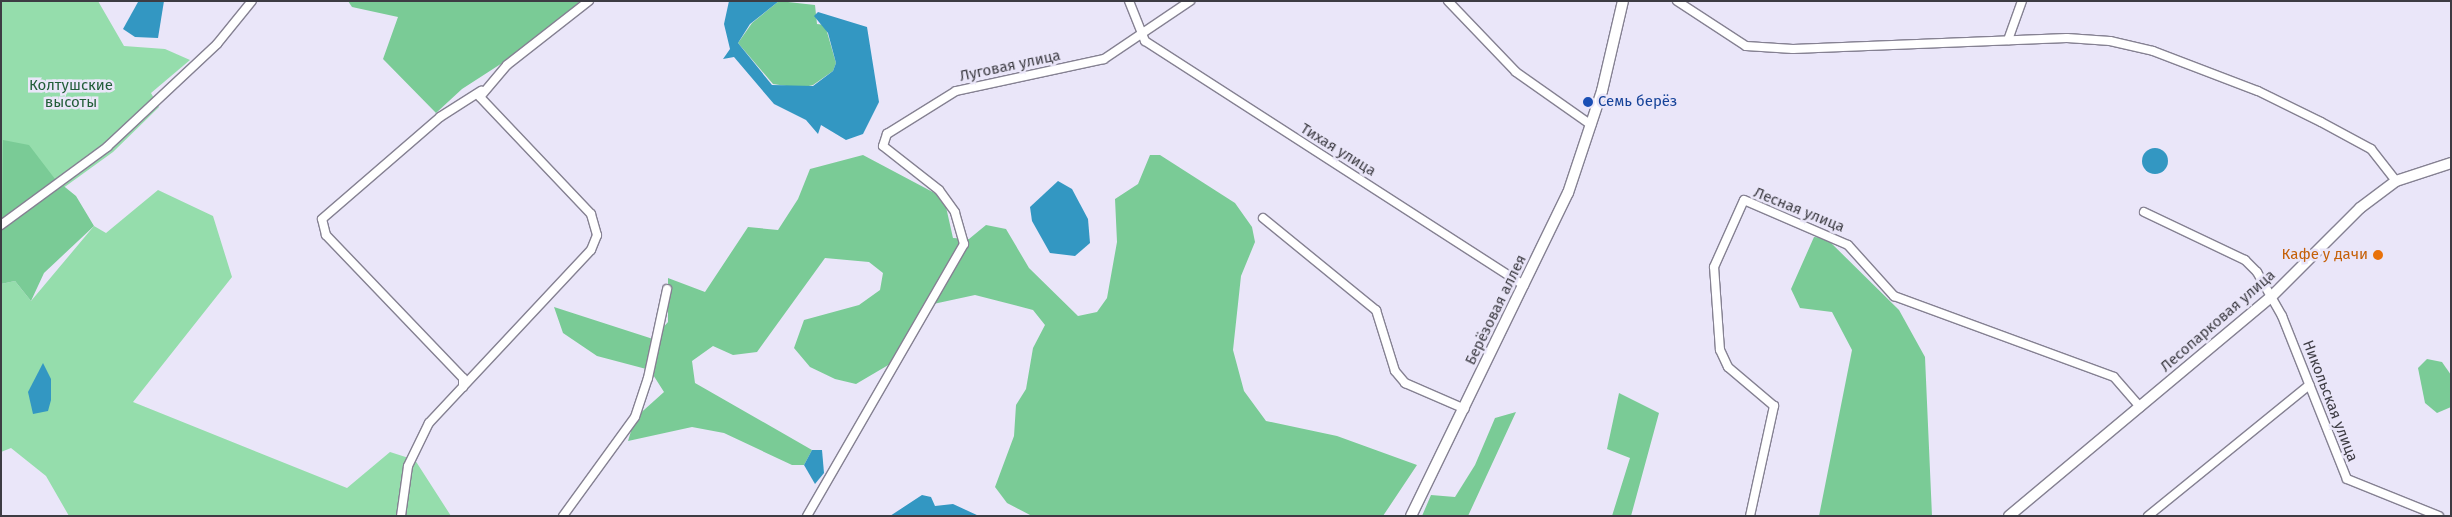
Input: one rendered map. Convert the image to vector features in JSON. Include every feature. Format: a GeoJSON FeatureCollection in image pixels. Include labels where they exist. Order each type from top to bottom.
{"type":"FeatureCollection","features":[{"type":"Feature","properties":{"kind":"street"},"geometry":{"type":"LineString","coordinates":[[1,225],[107,147],[217,44],[252,1]]}},
{"type":"Feature","properties":{"kind":"street"},"geometry":{"type":"LineString","coordinates":[[463,387],[463,378],[326,235],[322,219],[440,117],[480,91],[589,1]]}},
{"type":"Feature","properties":{"kind":"street"},"geometry":{"type":"LineString","coordinates":[[1129,1],[1142,34]]}},
{"type":"Feature","properties":{"kind":"street","name":"Луговая улица"},"geometry":{"type":"LineString","coordinates":[[806,516],[964,244],[955,212],[939,190],[884,146],[886,134],[956,91],[1104,59],[1190,1]]}},
{"type":"Feature","properties":{"kind":"street"},"geometry":{"type":"LineString","coordinates":[[1448,1],[1516,72],[1591,125]]}},
{"type":"Feature","properties":{"kind":"street","name":"Берёзовая аллея"},"geometry":{"type":"LineString","coordinates":[[1411,516],[1465,409],[1568,193],[1595,112],[1623,1]]}},
{"type":"Feature","properties":{"kind":"street"},"geometry":{"type":"LineString","coordinates":[[1677,1],[1686,4],[1746,46],[1793,49],[2008,40],[2110,41],[2153,52],[2258,91],[2371,149],[2396,181]]}},
{"type":"Feature","properties":{"kind":"street"},"geometry":{"type":"LineString","coordinates":[[2008,40],[2022,1]]}},
{"type":"Feature","properties":{"kind":"street","name":"Тихая улица"},"geometry":{"type":"LineString","coordinates":[[1142,34],[1145,41],[1188,71],[1524,285]]}},
{"type":"Feature","properties":{"kind":"street"},"geometry":{"type":"LineString","coordinates":[[401,516],[408,466],[421,435],[463,387],[491,361],[584,260],[597,235],[591,214],[480,97],[480,91]]}},
{"type":"Feature","properties":{"kind":"street","name":"Лесопарковая улица"},"geometry":{"type":"LineString","coordinates":[[2010,516],[2270,298],[2360,208],[2396,181],[2451,163]]}},
{"type":"Feature","properties":{"kind":"street","name":"Лесная улица"},"geometry":{"type":"LineString","coordinates":[[1750,516],[1774,406],[1728,367],[1720,350],[1714,267],[1744,200],[1848,245],[1894,296],[2114,377],[2140,407]]}},
{"type":"Feature","properties":{"kind":"street","name":"Никольская улица"},"geometry":{"type":"LineString","coordinates":[[2144,212],[2244,260],[2257,272],[2270,298],[2282,316],[2347,479],[2439,516]]}},
{"type":"Feature","properties":{"kind":"street"},"geometry":{"type":"LineString","coordinates":[[1263,218],[1376,310],[1396,371],[1405,382],[1465,409]]}},
{"type":"Feature","properties":{"kind":"street"},"geometry":{"type":"LineString","coordinates":[[563,516],[635,417],[648,378],[667,289]]}},
{"type":"Feature","properties":{"kind":"street"},"geometry":{"type":"LineString","coordinates":[[2148,516],[2309,385]]}},
{"type":"Feature","properties":{"kind":"green space","name":"Колтушские высоты"},"geometry":{"type":"Polygon","coordinates":[[[1,1],[98,1],[124,46],[165,49],[190,60],[151,93],[159,107],[113,152],[1,233],[1,1]]]}},
{"type":"Feature","properties":{"kind":"green space"},"geometry":{"type":"Polygon","coordinates":[[[348,1],[580,1],[547,34],[462,89],[436,113],[383,59],[398,17],[352,7],[348,1]]]}},
{"type":"Feature","properties":{"kind":"green space"},"geometry":{"type":"Polygon","coordinates":[[[779,1],[815,5],[817,24],[825,25],[836,63],[833,71],[813,85],[800,88],[773,84],[738,43],[752,23],[779,1]]]}},
{"type":"Feature","properties":{"kind":"green space"},"geometry":{"type":"Polygon","coordinates":[[[3,140],[29,145],[55,179],[76,196],[94,226],[44,273],[31,301],[15,281],[1,284],[3,140]]]}},
{"type":"Feature","properties":{"kind":"green space"},"geometry":{"type":"Polygon","coordinates":[[[863,155],[944,198],[953,238],[969,239],[986,225],[1006,229],[1029,268],[1078,316],[1097,312],[1107,298],[1117,242],[1115,199],[1138,184],[1150,155],[1160,155],[1235,203],[1252,227],[1255,242],[1241,276],[1233,350],[1244,391],[1266,421],[1337,436],[1417,465],[1383,516],[1032,516],[1007,503],[995,487],[1014,436],[1016,405],[1026,389],[1033,348],[1045,325],[1033,310],[975,295],[924,306],[890,364],[856,384],[835,379],[810,367],[794,348],[804,320],[859,305],[880,290],[883,273],[869,262],[825,258],[757,352],[733,355],[713,346],[692,361],[695,383],[812,450],[804,465],[792,465],[724,433],[692,427],[628,441],[635,418],[664,392],[650,370],[597,356],[563,333],[554,307],[653,339],[668,322],[668,278],[705,292],[748,227],[778,230],[798,199],[810,169],[863,155]]]}},
{"type":"Feature","properties":{"kind":"green space"},"geometry":{"type":"Polygon","coordinates":[[[158,190],[213,216],[232,277],[133,402],[347,488],[390,452],[415,460],[451,516],[69,516],[46,476],[11,448],[1,452],[1,284],[15,281],[31,301],[94,226],[106,233],[158,190]]]}},
{"type":"Feature","properties":{"kind":"green space"},"geometry":{"type":"Polygon","coordinates":[[[1814,237],[1826,238],[1899,310],[1925,357],[1932,516],[1819,516],[1852,350],[1832,312],[1800,308],[1791,289],[1814,237]]]}},
{"type":"Feature","properties":{"kind":"green space"},"geometry":{"type":"Polygon","coordinates":[[[2427,359],[2442,362],[2451,375],[2451,407],[2437,413],[2425,403],[2418,368],[2427,359]]]}},
{"type":"Feature","properties":{"kind":"green space"},"geometry":{"type":"Polygon","coordinates":[[[1619,393],[1659,413],[1631,516],[1612,516],[1630,458],[1607,449],[1619,393]]]}},
{"type":"Feature","properties":{"kind":"green space"},"geometry":{"type":"Polygon","coordinates":[[[1516,412],[1468,516],[1422,516],[1431,495],[1455,497],[1475,465],[1495,418],[1516,412]]]}},
{"type":"Feature","properties":{"kind":"water"},"geometry":{"type":"Polygon","coordinates":[[[164,1],[158,38],[135,37],[123,29],[138,2],[164,1]]]}},
{"type":"Feature","properties":{"kind":"water"},"geometry":{"type":"Polygon","coordinates":[[[729,1],[779,1],[750,24],[738,43],[772,85],[813,86],[833,71],[836,63],[828,33],[814,16],[818,12],[867,27],[879,102],[863,134],[846,140],[821,125],[818,134],[806,120],[774,104],[734,57],[723,59],[730,49],[724,24],[729,1]]]}},
{"type":"Feature","properties":{"kind":"water"},"geometry":{"type":"Polygon","coordinates":[[[2155,148],[2164,152],[2168,161],[2164,170],[2155,174],[2146,170],[2142,161],[2146,152],[2155,148]]]}},
{"type":"Feature","properties":{"kind":"water"},"geometry":{"type":"Polygon","coordinates":[[[1058,181],[1072,189],[1088,219],[1090,243],[1075,256],[1050,253],[1032,221],[1030,207],[1058,181]]]}},
{"type":"Feature","properties":{"kind":"water"},"geometry":{"type":"Polygon","coordinates":[[[43,363],[51,379],[51,400],[48,411],[33,414],[28,392],[43,363]]]}},
{"type":"Feature","properties":{"kind":"water"},"geometry":{"type":"Polygon","coordinates":[[[812,450],[822,450],[824,473],[815,484],[804,465],[812,450]]]}},
{"type":"Feature","properties":{"kind":"water"},"geometry":{"type":"Polygon","coordinates":[[[922,495],[931,497],[935,506],[953,504],[979,516],[890,516],[922,495]]]}},
{"type":"Feature","properties":{"kind":"place","name":"Семь берёз"},"geometry":{"type":"Point","coordinates":[1588,102]}},
{"type":"Feature","properties":{"kind":"place","name":"Кафе у дачи"},"geometry":{"type":"Point","coordinates":[2378,255]}}]}
